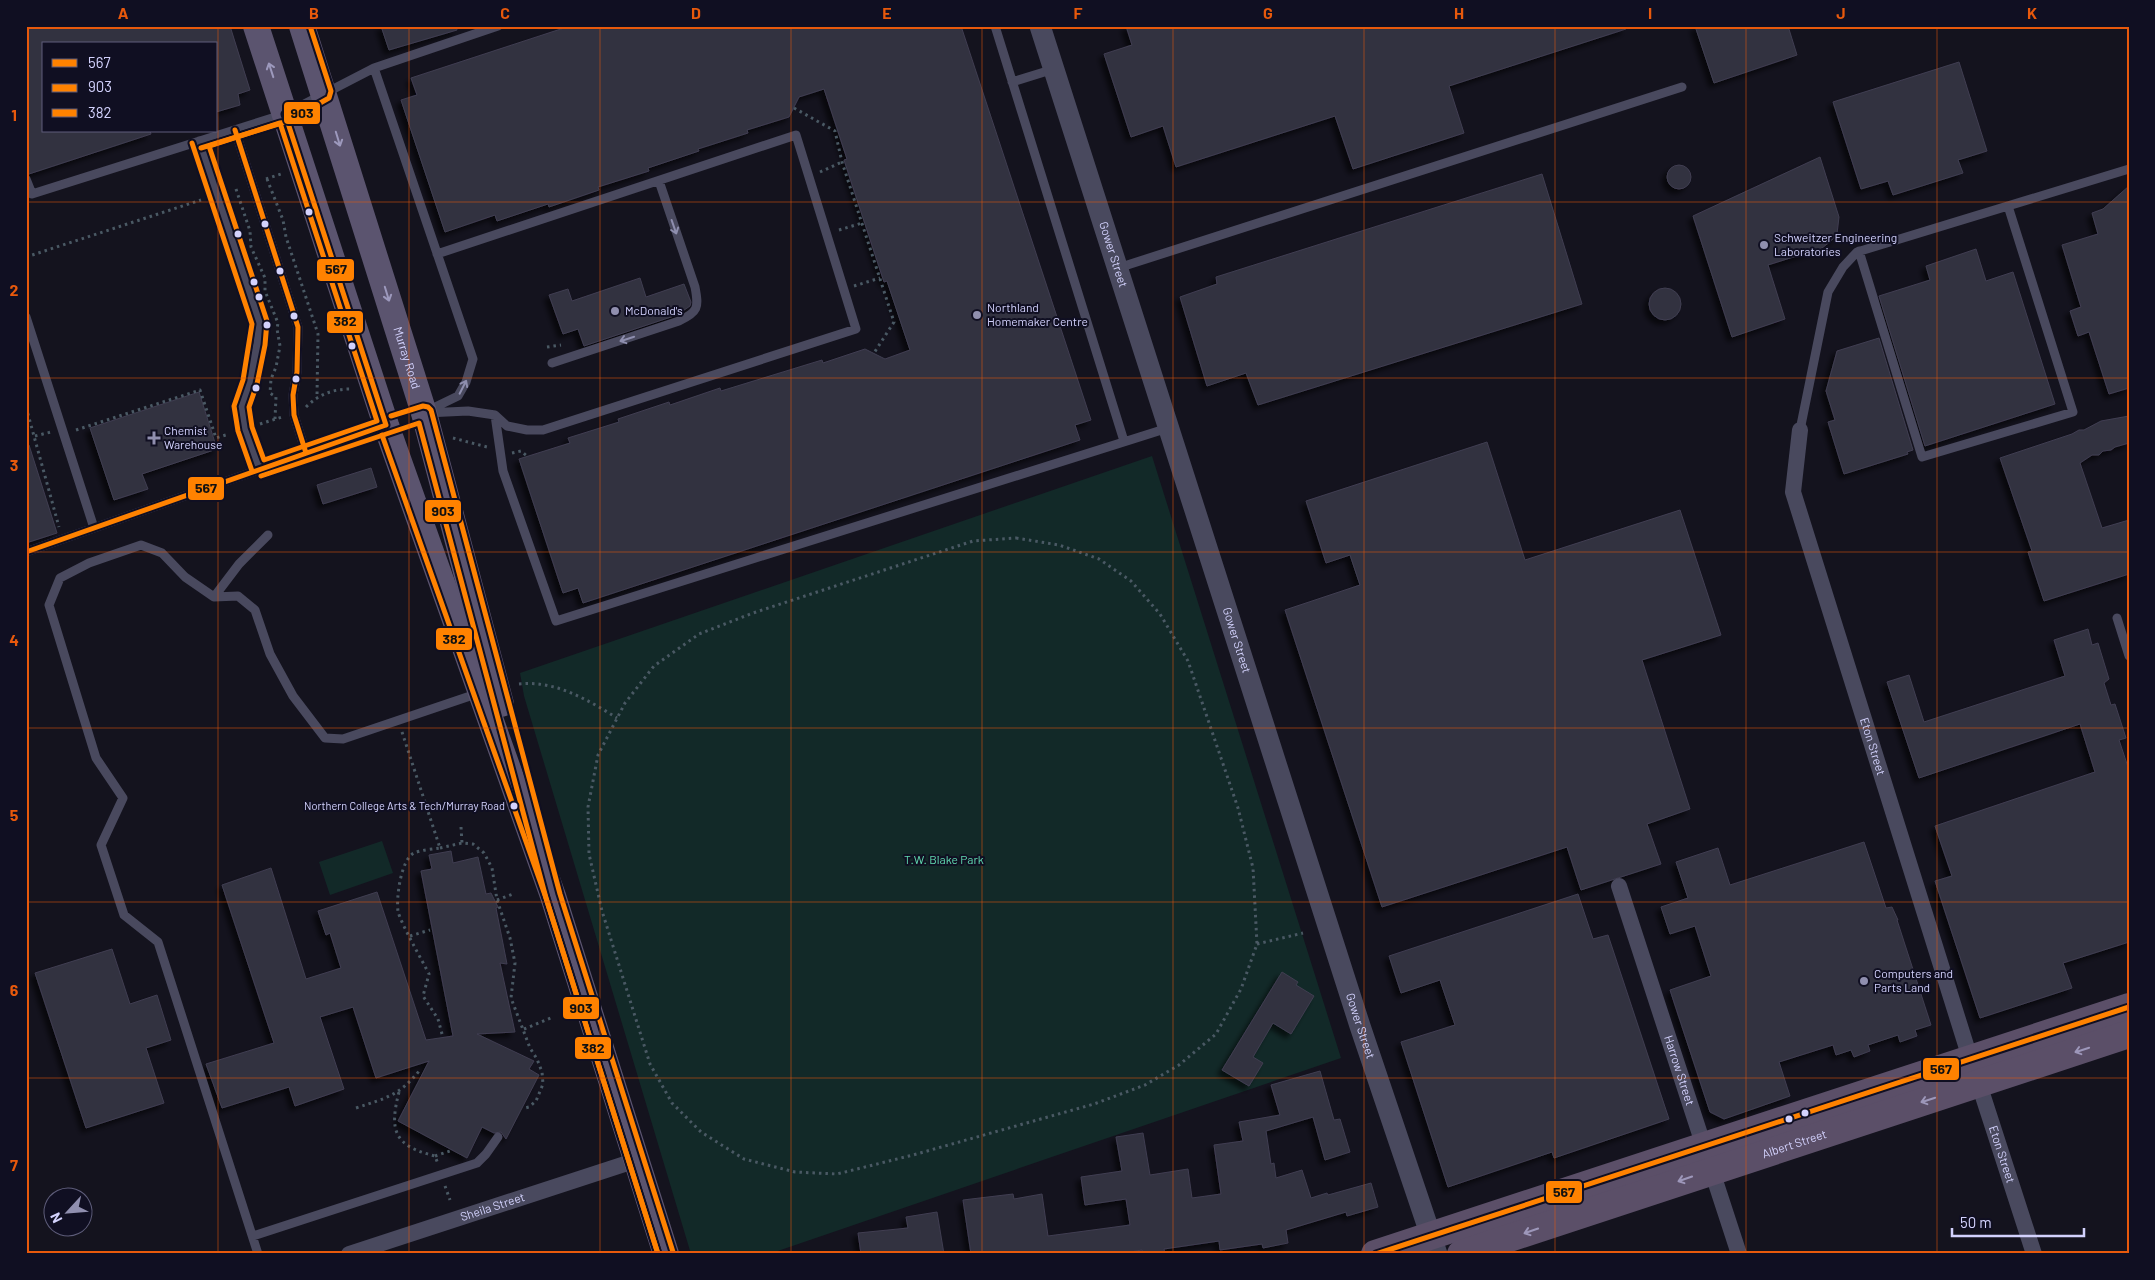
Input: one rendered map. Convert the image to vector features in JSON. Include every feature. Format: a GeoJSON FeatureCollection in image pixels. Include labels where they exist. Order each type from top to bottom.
{"type":"FeatureCollection","features":[{"type":"Feature","properties":{"kind":"highway","name":"Albert Street"},"geometry":{"type":"LineString","coordinates":[[1375,1254],[1434,1244],[1708,1158],[1765,1154],[1846,1127],[2129,1007]]}},
{"type":"Feature","properties":{"kind":"highway","name":"Albert Street"},"geometry":{"type":"LineString","coordinates":[[1461,1254],[1708,1158],[1757,1128],[1838,1102],[2129,1034]]}},
{"type":"Feature","properties":{"kind":"highway"},"geometry":{"type":"LineString","coordinates":[[1838,1102],[1846,1127]]}},
{"type":"Feature","properties":{"kind":"highway"},"geometry":{"type":"LineString","coordinates":[[1757,1128],[1765,1154]]}},
{"type":"Feature","properties":{"kind":"main road","name":"Murray Road"},"geometry":{"type":"LineString","coordinates":[[256,26],[386,425],[553,896],[666,1254]]}},
{"type":"Feature","properties":{"kind":"main road","name":"Murray Road"},"geometry":{"type":"LineString","coordinates":[[302,26],[424,413],[553,896]]}},
{"type":"Feature","properties":{"kind":"main road"},"geometry":{"type":"LineString","coordinates":[[386,425],[424,413]]}},
{"type":"Feature","properties":{"kind":"street","name":"Gower Street"},"geometry":{"type":"LineString","coordinates":[[1040,26],[1360,1026],[1434,1244]]}},
{"type":"Feature","properties":{"kind":"street","name":"Eton Street"},"geometry":{"type":"LineString","coordinates":[[1800,430],[1793,492],[2034,1254]]}},
{"type":"Feature","properties":{"kind":"street","name":"Harrow Street"},"geometry":{"type":"LineString","coordinates":[[1619,886],[1739,1254]]}},
{"type":"Feature","properties":{"kind":"street","name":"Sheila Street"},"geometry":{"type":"LineString","coordinates":[[349,1254],[637,1160]]}},
{"type":"Feature","properties":{"kind":"lane"},"geometry":{"type":"LineString","coordinates":[[26,179],[32,194],[285,114],[374,68],[498,26]]}},
{"type":"Feature","properties":{"kind":"lane"},"geometry":{"type":"LineString","coordinates":[[995,26],[1124,441]]}},
{"type":"Feature","properties":{"kind":"lane"},"geometry":{"type":"LineString","coordinates":[[374,68],[473,359],[466,382],[458,396],[424,413]]}},
{"type":"Feature","properties":{"kind":"lane"},"geometry":{"type":"LineString","coordinates":[[1012,82],[1054,69]]}},
{"type":"Feature","properties":{"kind":"lane"},"geometry":{"type":"LineString","coordinates":[[1118,268],[1682,87]]}},
{"type":"Feature","properties":{"kind":"lane"},"geometry":{"type":"LineString","coordinates":[[235,130],[298,327],[297,372],[293,395],[294,416],[306,453]]}},
{"type":"Feature","properties":{"kind":"lane"},"geometry":{"type":"LineString","coordinates":[[424,413],[468,411],[495,415],[507,426],[527,430],[543,430],[856,329],[796,135],[437,254]]}},
{"type":"Feature","properties":{"kind":"lane"},"geometry":{"type":"LineString","coordinates":[[199,141],[260,323],[258,343],[251,374],[241,406],[245,429],[259,469]]}},
{"type":"Feature","properties":{"kind":"lane"},"geometry":{"type":"LineString","coordinates":[[1800,430],[1828,292],[1843,267],[1859,251],[2129,169]]}},
{"type":"Feature","properties":{"kind":"lane"},"geometry":{"type":"LineString","coordinates":[[552,364],[679,321],[692,315],[696,309],[698,303],[695,287],[659,180]]}},
{"type":"Feature","properties":{"kind":"lane"},"geometry":{"type":"LineString","coordinates":[[1859,251],[1922,457],[2074,412],[2008,206]]}},
{"type":"Feature","properties":{"kind":"lane"},"geometry":{"type":"LineString","coordinates":[[26,317],[94,528]]}},
{"type":"Feature","properties":{"kind":"lane"},"geometry":{"type":"LineString","coordinates":[[495,415],[503,470],[556,621],[1168,428]]}},
{"type":"Feature","properties":{"kind":"lane"},"geometry":{"type":"LineString","coordinates":[[26,552],[386,425]]}},
{"type":"Feature","properties":{"kind":"lane"},"geometry":{"type":"LineString","coordinates":[[214,597],[239,564],[268,535]]}},
{"type":"Feature","properties":{"kind":"lane"},"geometry":{"type":"LineString","coordinates":[[258,1254],[158,942],[124,915],[101,845],[123,798],[96,758],[49,605],[60,578],[88,562],[141,545],[162,553],[185,577],[214,597],[238,596],[255,610],[270,654],[292,696],[326,738],[343,739],[481,692]]}},
{"type":"Feature","properties":{"kind":"lane"},"geometry":{"type":"LineString","coordinates":[[2117,618],[2129,656]]}},
{"type":"Feature","properties":{"kind":"lane"},"geometry":{"type":"LineString","coordinates":[[252,1236],[477,1162],[486,1154],[498,1137]]}},
{"type":"Feature","properties":{"kind":"path"},"geometry":{"type":"LineString","coordinates":[[794,108],[835,131],[842,162],[894,322],[874,353]]}},
{"type":"Feature","properties":{"kind":"path"},"geometry":{"type":"LineString","coordinates":[[809,177],[842,162]]}},
{"type":"Feature","properties":{"kind":"path"},"geometry":{"type":"LineString","coordinates":[[262,180],[282,174]]}},
{"type":"Feature","properties":{"kind":"path"},"geometry":{"type":"LineString","coordinates":[[26,257],[201,200]]}},
{"type":"Feature","properties":{"kind":"path"},"geometry":{"type":"LineString","coordinates":[[826,233],[862,223]]}},
{"type":"Feature","properties":{"kind":"path"},"geometry":{"type":"LineString","coordinates":[[844,289],[880,278]]}},
{"type":"Feature","properties":{"kind":"path"},"geometry":{"type":"LineString","coordinates":[[303,409],[317,396],[337,389],[352,389]]}},
{"type":"Feature","properties":{"kind":"path"},"geometry":{"type":"LineString","coordinates":[[76,430],[200,390],[216,438],[230,434]]}},
{"type":"Feature","properties":{"kind":"path"},"geometry":{"type":"LineString","coordinates":[[26,407],[59,529]]}},
{"type":"Feature","properties":{"kind":"path"},"geometry":{"type":"LineString","coordinates":[[260,424],[283,416]]}},
{"type":"Feature","properties":{"kind":"path"},"geometry":{"type":"LineString","coordinates":[[35,436],[52,431]]}},
{"type":"Feature","properties":{"kind":"path"},"geometry":{"type":"LineString","coordinates":[[1016,538],[1059,545],[1099,559],[1131,581],[1160,614],[1188,661],[1238,808],[1253,868],[1257,944],[1241,989],[1216,1034],[1180,1065],[1145,1085],[1094,1104],[913,1155],[837,1174],[795,1172],[744,1159],[701,1132],[672,1103],[650,1064],[602,912],[589,854],[588,807],[598,755],[617,718],[625,703],[654,666],[699,634],[753,613],[973,541],[1016,538]]}},
{"type":"Feature","properties":{"kind":"path"},"geometry":{"type":"LineString","coordinates":[[519,684],[560,688],[596,704],[617,718]]}},
{"type":"Feature","properties":{"kind":"path"},"geometry":{"type":"LineString","coordinates":[[400,726],[440,848]]}},
{"type":"Feature","properties":{"kind":"path"},"geometry":{"type":"LineString","coordinates":[[461,827],[462,843]]}},
{"type":"Feature","properties":{"kind":"path"},"geometry":{"type":"LineString","coordinates":[[442,1034],[438,1019],[424,996],[429,974],[398,912],[400,882],[404,864],[414,853],[462,843],[473,844],[484,853],[492,868],[497,900],[510,938],[515,963],[511,998],[530,1048],[542,1072],[543,1084],[536,1101],[530,1107],[525,1108]]}},
{"type":"Feature","properties":{"kind":"path"},"geometry":{"type":"LineString","coordinates":[[497,900],[513,894]]}},
{"type":"Feature","properties":{"kind":"path"},"geometry":{"type":"LineString","coordinates":[[410,936],[430,930]]}},
{"type":"Feature","properties":{"kind":"path"},"geometry":{"type":"LineString","coordinates":[[1257,944],[1303,933]]}},
{"type":"Feature","properties":{"kind":"path"},"geometry":{"type":"LineString","coordinates":[[524,1029],[553,1017]]}},
{"type":"Feature","properties":{"kind":"path"},"geometry":{"type":"LineString","coordinates":[[356,1108],[399,1092],[409,1084],[420,1070]]}},
{"type":"Feature","properties":{"kind":"path"},"geometry":{"type":"LineString","coordinates":[[399,1092],[394,1125],[398,1135],[406,1145],[435,1156],[450,1151]]}},
{"type":"Feature","properties":{"kind":"path"},"geometry":{"type":"LineString","coordinates":[[435,1156],[440,1169]]}},
{"type":"Feature","properties":{"kind":"path"},"geometry":{"type":"LineString","coordinates":[[444,1181],[450,1200]]}},
{"type":"Feature","properties":{"kind":"green space","name":"T.W. Blake Park"},"geometry":{"type":"Polygon","coordinates":[[[1152,456],[1341,1058],[769,1254],[691,1254],[524,696],[520,673],[1152,456]]]}},
{"type":"Feature","properties":{"kind":"green space"},"geometry":{"type":"Polygon","coordinates":[[[382,841],[393,873],[330,895],[319,862],[382,841]]]}},
{"type":"Feature","properties":{"kind":"building"},"geometry":{"type":"Polygon","coordinates":[[[26,26],[230,26],[250,90],[238,94],[240,105],[218,111],[218,42],[42,42],[42,132],[150,132],[151,134],[29,174],[26,173],[26,26]]]}},
{"type":"Feature","properties":{"kind":"building"},"geometry":{"type":"Polygon","coordinates":[[[381,26],[456,26],[457,30],[389,50],[381,26]]]}},
{"type":"Feature","properties":{"kind":"building","name":"Northland Homemaker Centre"},"geometry":{"type":"Polygon","coordinates":[[[570,26],[961,26],[1091,420],[1075,425],[1080,440],[583,603],[578,588],[563,593],[519,459],[570,443],[568,438],[619,422],[618,419],[669,402],[670,405],[720,388],[721,391],[822,360],[823,363],[865,349],[885,359],[910,350],[887,281],[884,282],[844,160],[847,159],[824,89],[799,97],[789,117],[747,130],[748,133],[648,168],[649,171],[598,187],[599,190],[549,207],[548,204],[497,221],[495,215],[445,232],[401,100],[417,95],[411,78],[570,26]]]}},
{"type":"Feature","properties":{"kind":"building"},"geometry":{"type":"Polygon","coordinates":[[[1126,26],[1625,26],[1626,29],[1449,86],[1464,133],[1353,169],[1335,116],[1176,167],[1163,126],[1131,137],[1104,54],[1132,45],[1126,26]]]}},
{"type":"Feature","properties":{"kind":"building"},"geometry":{"type":"Polygon","coordinates":[[[1695,26],[1788,26],[1797,55],[1714,83],[1695,26]]]}},
{"type":"Feature","properties":{"kind":"building"},"geometry":{"type":"Polygon","coordinates":[[[1959,62],[1987,151],[1958,160],[1963,173],[1893,195],[1888,181],[1861,189],[1833,102],[1959,62]]]}},
{"type":"Feature","properties":{"kind":"building","name":"Schweitzer Engineering Laboratories"},"geometry":{"type":"Polygon","coordinates":[[[1820,157],[1839,217],[1837,234],[1822,248],[1768,265],[1785,319],[1732,337],[1693,216],[1820,157]]]}},
{"type":"Feature","properties":{"kind":"building"},"geometry":{"type":"Polygon","coordinates":[[[1679,165],[1684,166],[1690,172],[1690,182],[1684,188],[1679,189],[1674,188],[1668,182],[1667,177],[1668,172],[1674,166],[1679,165]]]}},
{"type":"Feature","properties":{"kind":"building"},"geometry":{"type":"Polygon","coordinates":[[[1542,174],[1582,304],[1258,405],[1246,373],[1207,386],[1180,297],[1217,284],[1216,277],[1542,174]]]}},
{"type":"Feature","properties":{"kind":"building"},"geometry":{"type":"Polygon","coordinates":[[[2129,186],[2129,388],[2109,394],[2089,332],[2078,336],[2070,311],[2081,307],[2062,245],[2098,234],[2092,213],[2103,209],[2129,186]]]}},
{"type":"Feature","properties":{"kind":"building"},"geometry":{"type":"Polygon","coordinates":[[[1976,249],[1986,281],[2013,272],[2055,404],[1925,446],[1879,296],[1930,280],[1926,266],[1976,249]]]}},
{"type":"Feature","properties":{"kind":"building"},"geometry":{"type":"Polygon","coordinates":[[[640,278],[646,297],[684,284],[691,302],[690,306],[677,315],[584,346],[578,329],[563,334],[549,295],[568,289],[572,301],[640,278]]]}},
{"type":"Feature","properties":{"kind":"building"},"geometry":{"type":"Polygon","coordinates":[[[1665,288],[1677,292],[1681,304],[1677,316],[1665,320],[1653,316],[1649,304],[1653,292],[1665,288]]]}},
{"type":"Feature","properties":{"kind":"building"},"geometry":{"type":"Polygon","coordinates":[[[1879,338],[1913,450],[1907,452],[1908,454],[1844,474],[1828,422],[1835,420],[1826,391],[1837,351],[1879,338]]]}},
{"type":"Feature","properties":{"kind":"building","name":"Chemist Warehouse"},"geometry":{"type":"Polygon","coordinates":[[[199,392],[217,449],[142,474],[148,489],[114,500],[90,428],[199,392]]]}},
{"type":"Feature","properties":{"kind":"building"},"geometry":{"type":"Polygon","coordinates":[[[2129,416],[2129,443],[2103,451],[2099,455],[2092,455],[2080,463],[2102,528],[2129,520],[2129,574],[2044,601],[2028,552],[2032,551],[2000,458],[2079,430],[2084,430],[2101,421],[2129,416]]]}},
{"type":"Feature","properties":{"kind":"building"},"geometry":{"type":"Polygon","coordinates":[[[1487,442],[1525,560],[1680,510],[1721,635],[1642,660],[1690,809],[1647,824],[1661,864],[1581,890],[1567,847],[1382,907],[1285,610],[1360,585],[1350,555],[1326,563],[1306,501],[1487,442]]]}},
{"type":"Feature","properties":{"kind":"building"},"geometry":{"type":"Polygon","coordinates":[[[29,445],[57,533],[26,543],[26,446],[29,445]]]}},
{"type":"Feature","properties":{"kind":"building"},"geometry":{"type":"Polygon","coordinates":[[[371,468],[377,487],[323,504],[317,485],[371,468]]]}},
{"type":"Feature","properties":{"kind":"building"},"geometry":{"type":"Polygon","coordinates":[[[2088,629],[2092,645],[2098,643],[2109,679],[2104,683],[2111,705],[2115,704],[2126,738],[2119,740],[2129,770],[2129,942],[2063,963],[2072,988],[1980,1018],[1935,881],[1952,876],[1935,826],[2095,772],[2080,724],[1919,778],[1887,682],[1909,675],[1924,722],[2065,676],[2054,640],[2088,629]]]}},
{"type":"Feature","properties":{"kind":"building"},"geometry":{"type":"Polygon","coordinates":[[[1864,842],[1886,908],[1892,907],[1898,920],[1931,1025],[1915,1030],[1917,1036],[1900,1042],[1898,1035],[1868,1045],[1870,1051],[1854,1057],[1851,1050],[1836,1055],[1833,1045],[1779,1062],[1790,1096],[1724,1119],[1710,1112],[1670,990],[1711,976],[1695,926],[1670,934],[1661,907],[1688,898],[1676,862],[1718,848],[1730,885],[1864,842]]]}},
{"type":"Feature","properties":{"kind":"building"},"geometry":{"type":"Polygon","coordinates":[[[451,851],[453,863],[478,857],[486,894],[491,893],[498,907],[496,908],[507,964],[500,963],[515,1032],[477,1034],[534,1061],[529,1069],[539,1075],[506,1139],[501,1132],[494,1133],[482,1127],[467,1158],[398,1121],[429,1061],[376,1078],[353,1007],[320,1017],[344,1089],[295,1106],[289,1087],[222,1108],[206,1064],[274,1043],[222,885],[271,868],[306,979],[341,968],[330,933],[326,935],[318,911],[377,892],[426,1040],[453,1036],[421,871],[432,869],[429,855],[451,851]]]}},
{"type":"Feature","properties":{"kind":"building"},"geometry":{"type":"Polygon","coordinates":[[[1578,894],[1593,939],[1608,935],[1669,1119],[1554,1158],[1552,1152],[1448,1187],[1401,1042],[1455,1025],[1440,980],[1401,993],[1389,956],[1578,894]]]}},
{"type":"Feature","properties":{"kind":"building"},"geometry":{"type":"Polygon","coordinates":[[[112,949],[130,1004],[157,995],[171,1040],[146,1048],[164,1103],[86,1128],[35,973],[112,949]]]}},
{"type":"Feature","properties":{"kind":"building"},"geometry":{"type":"Polygon","coordinates":[[[1282,972],[1298,982],[1296,985],[1314,996],[1291,1034],[1273,1023],[1253,1057],[1263,1063],[1249,1086],[1222,1070],[1282,972]]]}},
{"type":"Feature","properties":{"kind":"building"},"geometry":{"type":"Polygon","coordinates":[[[1320,1071],[1334,1120],[1340,1119],[1350,1152],[1325,1160],[1313,1117],[1266,1131],[1271,1164],[1274,1163],[1276,1178],[1302,1170],[1311,1198],[1371,1183],[1378,1207],[1347,1216],[1346,1212],[1286,1230],[1288,1243],[1263,1248],[1262,1244],[1220,1250],[1219,1241],[1164,1249],[1165,1254],[1143,1254],[1142,1250],[1118,1254],[971,1254],[963,1200],[1013,1194],[1014,1199],[1042,1194],[1048,1236],[1130,1225],[1126,1199],[1085,1205],[1081,1177],[1122,1171],[1116,1137],[1143,1133],[1150,1175],[1188,1169],[1192,1198],[1221,1194],[1214,1145],[1243,1141],[1239,1122],[1280,1115],[1271,1085],[1320,1071]]]}},
{"type":"Feature","properties":{"kind":"building"},"geometry":{"type":"Polygon","coordinates":[[[937,1212],[944,1254],[861,1254],[858,1233],[908,1228],[906,1217],[937,1212]]]}},
{"type":"Feature","properties":{"kind":"transit line","name":"903"},"geometry":{"type":"LineString","coordinates":[[201,148],[288,121],[329,98],[331,91],[310,26]]}},
{"type":"Feature","properties":{"kind":"transit line","name":"567"},"geometry":{"type":"LineString","coordinates":[[285,114],[386,425]]}},
{"type":"Feature","properties":{"kind":"transit line","name":"382"},"geometry":{"type":"LineString","coordinates":[[280,123],[377,421],[264,460],[252,427],[249,407],[257,384],[265,345],[267,321],[209,146],[280,123]]}},
{"type":"Feature","properties":{"kind":"transit line","name":"567"},"geometry":{"type":"LineString","coordinates":[[235,130],[298,327],[297,372],[293,395],[294,415],[306,453]]}},
{"type":"Feature","properties":{"kind":"transit line","name":"903"},"geometry":{"type":"LineString","coordinates":[[192,143],[252,324],[243,380],[234,406],[238,431],[252,471]]}},
{"type":"Feature","properties":{"kind":"transit line","name":"382"},"geometry":{"type":"LineString","coordinates":[[391,416],[423,406],[431,410],[560,894],[673,1252]]}},
{"type":"Feature","properties":{"kind":"transit line","name":"903"},"geometry":{"type":"LineString","coordinates":[[261,476],[419,423],[546,898],[658,1254]]}},
{"type":"Feature","properties":{"kind":"transit line","name":"567"},"geometry":{"type":"LineString","coordinates":[[26,552],[386,425]]}},
{"type":"Feature","properties":{"kind":"transit line","name":"382"},"geometry":{"type":"LineString","coordinates":[[382,435],[546,898],[658,1254]]}},
{"type":"Feature","properties":{"kind":"transit line","name":"567"},"geometry":{"type":"LineString","coordinates":[[1376,1254],[2129,1007]]}},
{"type":"Feature","properties":{"kind":"place","name":"Schweitzer Engineering Laboratories"},"geometry":{"type":"Point","coordinates":[1764,245]}},
{"type":"Feature","properties":{"kind":"place","name":"McDonald's"},"geometry":{"type":"Point","coordinates":[615,311]}},
{"type":"Feature","properties":{"kind":"place","name":"Northland Homemaker Centre"},"geometry":{"type":"Point","coordinates":[977,315]}},
{"type":"Feature","properties":{"kind":"place","name":"Chemist Warehouse"},"geometry":{"type":"Point","coordinates":[154,438]}},
{"type":"Feature","properties":{"kind":"place","name":"Northern College Arts & Tech/Murray Road"},"geometry":{"type":"Point","coordinates":[514,806]}},
{"type":"Feature","properties":{"kind":"place","name":"Computers and Parts Land"},"geometry":{"type":"Point","coordinates":[1864,981]}}]}
